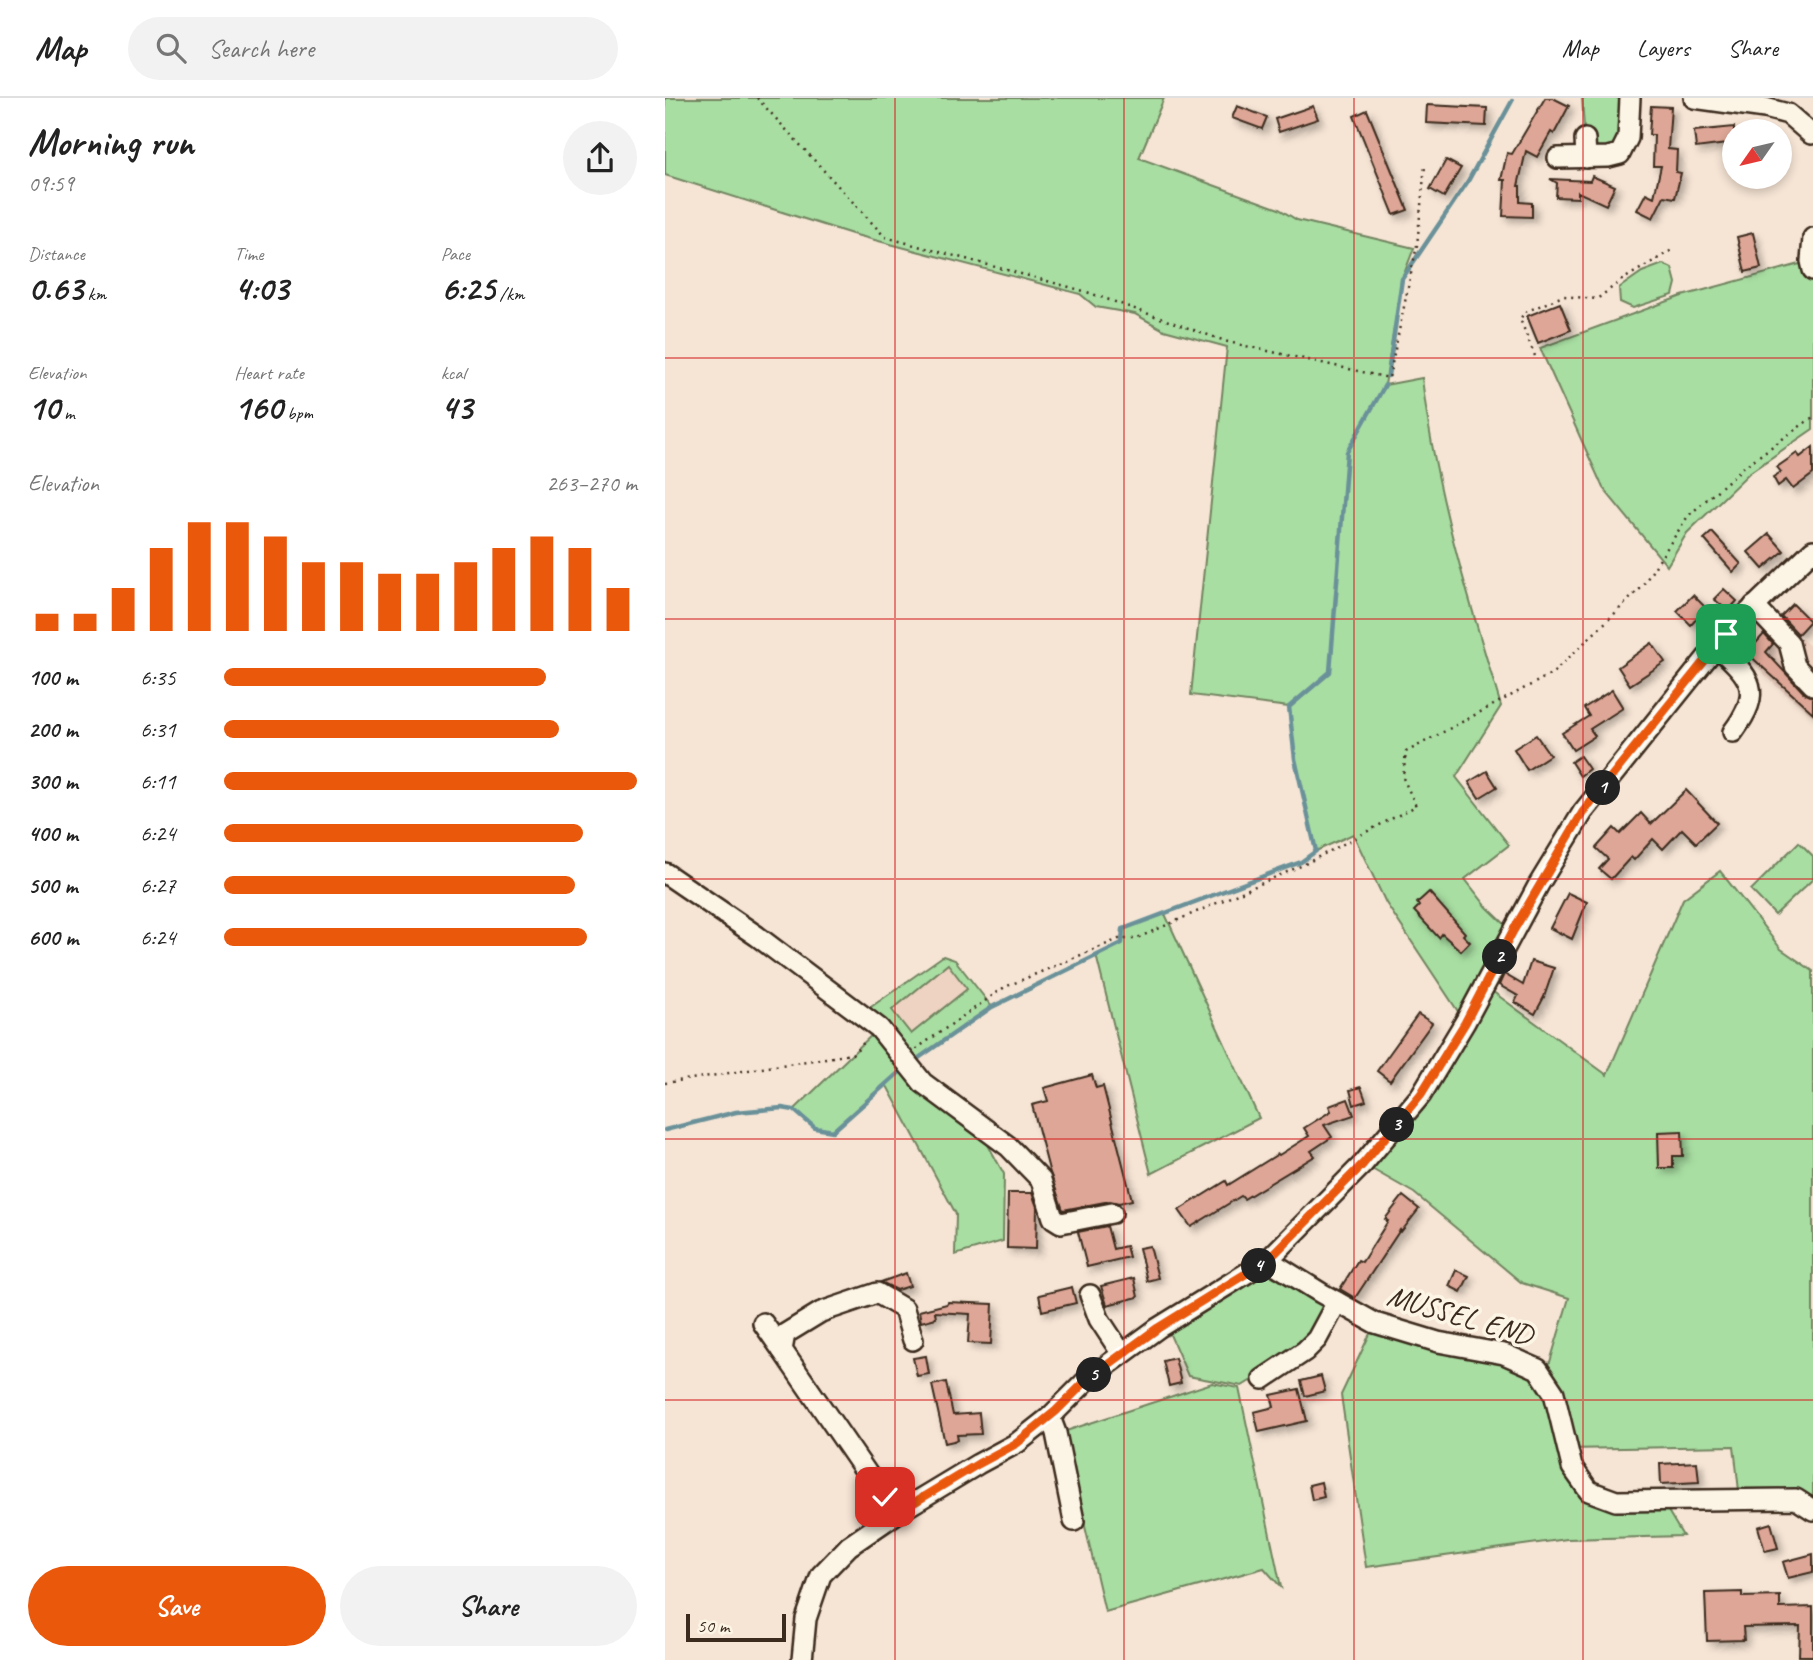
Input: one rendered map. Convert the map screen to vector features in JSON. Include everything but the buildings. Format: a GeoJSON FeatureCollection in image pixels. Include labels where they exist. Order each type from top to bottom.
{"type":"FeatureCollection","features":[{"type":"Feature","properties":{"kind":"street"},"geometry":{"type":"LineString","coordinates":[[1558,158],[1585,148],[1624,160],[1630,98]]}},
{"type":"Feature","properties":{"kind":"street"},"geometry":{"type":"LineString","coordinates":[[1694,98],[1765,103],[1788,114],[1812,135]]}},
{"type":"Feature","properties":{"kind":"street"},"geometry":{"type":"LineString","coordinates":[[1813,238],[1813,270]]}},
{"type":"Feature","properties":{"kind":"street"},"geometry":{"type":"LineString","coordinates":[[802,1660],[806,1619],[821,1575],[849,1546],[895,1514],[1017,1443],[1050,1417],[1087,1380],[1122,1354],[1158,1328],[1268,1260],[1363,1164],[1421,1094],[1465,1023],[1517,923],[1583,812],[1717,646],[1754,606],[1813,550]]}},
{"type":"Feature","properties":{"kind":"street"},"geometry":{"type":"LineString","coordinates":[[1754,606],[1789,643],[1795,666],[1813,685]]}},
{"type":"Feature","properties":{"kind":"street"},"geometry":{"type":"LineString","coordinates":[[1717,646],[1743,671],[1748,682],[1751,701],[1747,713],[1733,732]]}},
{"type":"Feature","properties":{"kind":"street"},"geometry":{"type":"LineString","coordinates":[[665,873],[757,936],[879,1028],[923,1083],[1008,1146],[1041,1180],[1053,1218],[1061,1223],[1112,1213]]}},
{"type":"Feature","properties":{"kind":"street","name":"MUSSEL END"},"geometry":{"type":"LineString","coordinates":[[1268,1260],[1375,1323],[1438,1342],[1504,1354],[1538,1368],[1554,1393],[1572,1467],[1589,1491],[1616,1501],[1796,1499],[1813,1510]]}},
{"type":"Feature","properties":{"kind":"street"},"geometry":{"type":"LineString","coordinates":[[782,1350],[785,1334],[821,1312],[877,1293],[904,1309],[913,1340]]}},
{"type":"Feature","properties":{"kind":"street"},"geometry":{"type":"LineString","coordinates":[[1090,1295],[1099,1319],[1122,1354]]}},
{"type":"Feature","properties":{"kind":"street"},"geometry":{"type":"LineString","coordinates":[[1263,1379],[1305,1351],[1317,1339],[1337,1302]]}},
{"type":"Feature","properties":{"kind":"street"},"geometry":{"type":"LineString","coordinates":[[763,1323],[895,1514]]}},
{"type":"Feature","properties":{"kind":"street"},"geometry":{"type":"LineString","coordinates":[[1050,1417],[1056,1433],[1074,1521]]}},
{"type":"Feature","properties":{"kind":"path"},"geometry":{"type":"LineString","coordinates":[[757,98],[885,237],[1084,291],[1228,342],[1389,377],[1417,245],[1425,166]]}},
{"type":"Feature","properties":{"kind":"path"},"geometry":{"type":"LineString","coordinates":[[1535,356],[1520,319],[1525,312],[1563,296],[1597,299],[1622,280],[1672,250]]}},
{"type":"Feature","properties":{"kind":"path"},"geometry":{"type":"LineString","coordinates":[[904,1057],[1005,987],[1121,939],[1135,939],[1303,865],[1416,806],[1403,778],[1406,752],[1553,673],[1641,588],[1688,516],[1745,466],[1813,417]]}},
{"type":"Feature","properties":{"kind":"path"},"geometry":{"type":"LineString","coordinates":[[665,1083],[852,1054],[879,1028]]}},
{"type":"Feature","properties":{"kind":"shaded area"},"geometry":{"type":"Polygon","coordinates":[[[1758,601],[1796,640],[1801,638],[1813,649],[1813,716],[1774,684],[1726,634],[1758,601]]]}},
{"type":"Feature","properties":{"kind":"shaded area"},"geometry":{"type":"Polygon","coordinates":[[[948,964],[968,988],[911,1034],[891,1010],[948,964]]]}},
{"type":"Feature","properties":{"kind":"green space"},"geometry":{"type":"Polygon","coordinates":[[[665,98],[1164,98],[1139,158],[1279,209],[1297,220],[1414,248],[1402,279],[1385,385],[1422,378],[1444,503],[1501,706],[1456,777],[1509,845],[1465,879],[1487,907],[1512,931],[1485,986],[1607,1075],[1683,899],[1720,871],[1781,949],[1813,971],[1813,1500],[1740,1500],[1734,1446],[1568,1449],[1589,1491],[1662,1501],[1683,1536],[1567,1539],[1366,1567],[1341,1395],[1375,1323],[1538,1368],[1550,1362],[1569,1298],[1522,1283],[1414,1193],[1363,1164],[1465,1022],[1386,903],[1353,834],[1316,851],[1295,759],[1289,707],[1191,695],[1227,347],[1164,330],[1135,314],[1096,307],[1080,294],[852,234],[665,175],[665,98]]]}},
{"type":"Feature","properties":{"kind":"green space"},"geometry":{"type":"Polygon","coordinates":[[[1582,98],[1630,98],[1620,154],[1586,158],[1582,98]]]}},
{"type":"Feature","properties":{"kind":"green space"},"geometry":{"type":"Polygon","coordinates":[[[1811,261],[1813,429],[1749,473],[1687,533],[1667,566],[1603,488],[1540,348],[1682,296],[1811,261]]]}},
{"type":"Feature","properties":{"kind":"green space"},"geometry":{"type":"Polygon","coordinates":[[[1663,264],[1672,268],[1676,283],[1673,295],[1633,308],[1620,302],[1619,288],[1642,272],[1663,264]]]}},
{"type":"Feature","properties":{"kind":"green space"},"geometry":{"type":"Polygon","coordinates":[[[1799,842],[1813,856],[1813,879],[1775,915],[1751,890],[1799,842]]]}},
{"type":"Feature","properties":{"kind":"green space"},"geometry":{"type":"Polygon","coordinates":[[[1165,914],[1259,1118],[1151,1174],[1096,955],[1121,943],[1123,929],[1165,914]]]}},
{"type":"Feature","properties":{"kind":"green space"},"geometry":{"type":"Polygon","coordinates":[[[943,956],[955,960],[992,1007],[910,1064],[993,1134],[987,1143],[1004,1174],[1003,1241],[955,1255],[956,1214],[886,1084],[833,1131],[815,1128],[794,1110],[879,1028],[861,1014],[943,956]],[[948,964],[892,1010],[911,1034],[967,989],[948,964]]]}},
{"type":"Feature","properties":{"kind":"green space"},"geometry":{"type":"Polygon","coordinates":[[[1260,1273],[1297,1288],[1315,1299],[1326,1312],[1299,1351],[1242,1386],[1188,1376],[1168,1330],[1260,1273]]]}},
{"type":"Feature","properties":{"kind":"green space"},"geometry":{"type":"Polygon","coordinates":[[[1212,1383],[1239,1388],[1281,1587],[1264,1568],[1105,1612],[1063,1432],[1212,1383]]]}},
{"type":"Feature","properties":{"kind":"waterway"},"geometry":{"type":"LineString","coordinates":[[1388,376],[1402,279],[1468,181],[1512,101]]}},
{"type":"Feature","properties":{"kind":"waterway"},"geometry":{"type":"LineString","coordinates":[[913,1062],[992,1007],[1122,943],[1123,929],[1301,862],[1316,851],[1295,759],[1289,707],[1330,672],[1347,452],[1385,385]]}},
{"type":"Feature","properties":{"kind":"waterway"},"geometry":{"type":"LineString","coordinates":[[665,1130],[736,1112],[782,1108],[794,1110],[815,1128],[833,1131],[903,1069]]}},
{"type":"Feature","properties":{"kind":"route"},"geometry":{"type":"LineString","coordinates":[[885,1497],[895,1514],[1017,1443],[1056,1411],[1087,1380],[1158,1328],[1268,1260],[1363,1164],[1421,1094],[1465,1023],[1539,884],[1583,812],[1726,634]]}}]}
